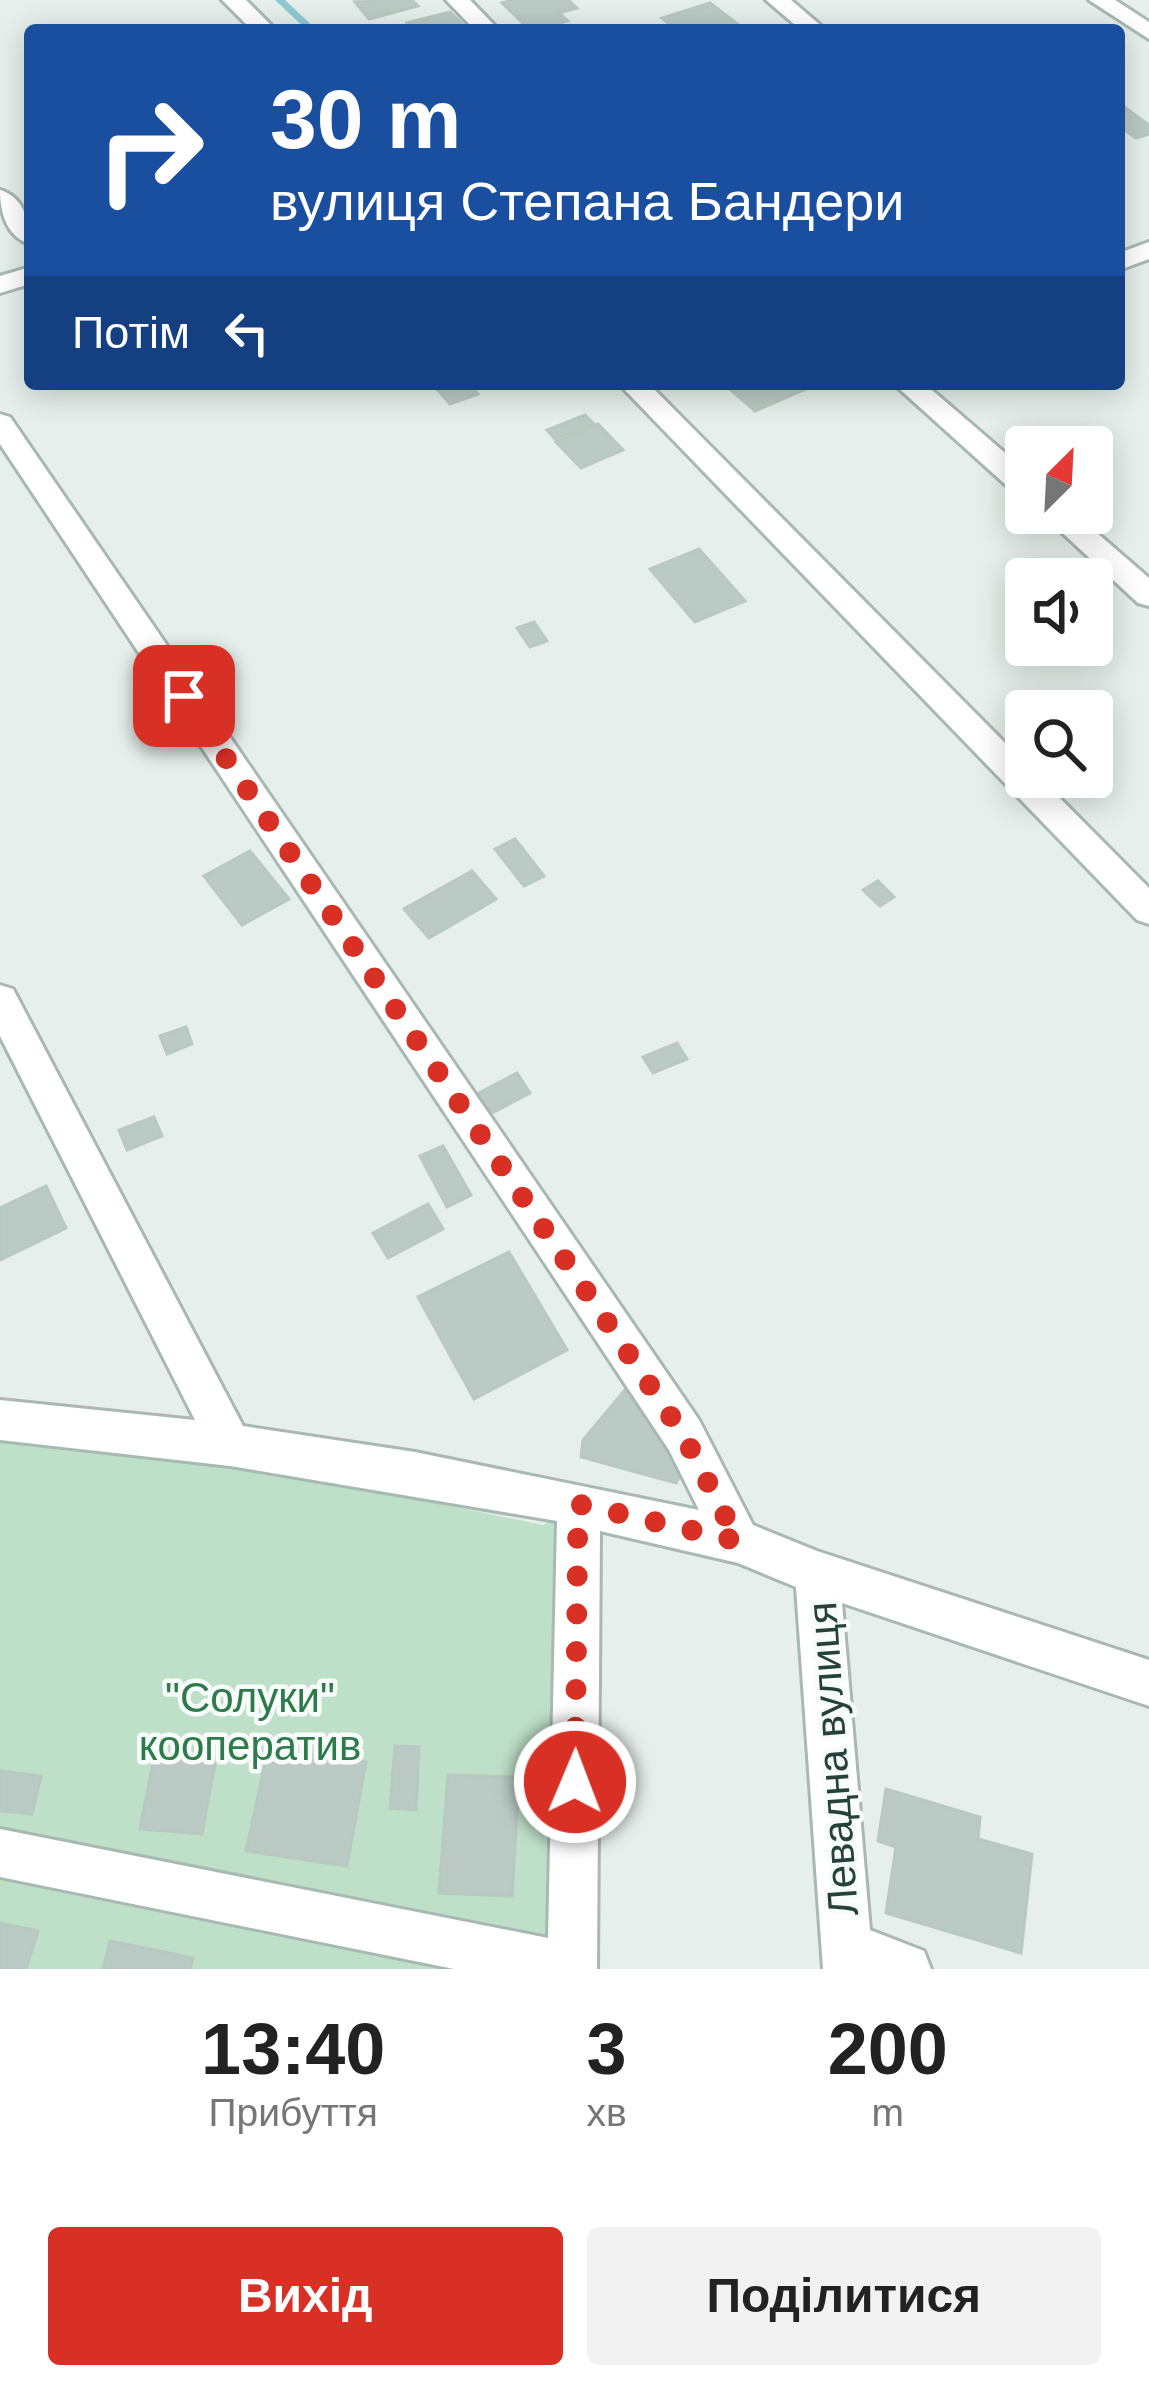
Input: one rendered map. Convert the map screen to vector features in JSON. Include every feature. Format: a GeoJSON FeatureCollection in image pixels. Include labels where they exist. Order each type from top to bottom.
{"type":"FeatureCollection","features":[{"type":"Feature","properties":{"kind":"street"},"geometry":{"type":"LineString","coordinates":[[233,0],[259,24]]}},
{"type":"Feature","properties":{"kind":"street"},"geometry":{"type":"LineString","coordinates":[[457,0],[482,24]]}},
{"type":"Feature","properties":{"kind":"street"},"geometry":{"type":"LineString","coordinates":[[776,0],[806,24]]}},
{"type":"Feature","properties":{"kind":"street"},"geometry":{"type":"LineString","coordinates":[[1100,0],[1149,34]]}},
{"type":"Feature","properties":{"kind":"street"},"geometry":{"type":"LineString","coordinates":[[0,197],[24,228]]}},
{"type":"Feature","properties":{"kind":"street"},"geometry":{"type":"LineString","coordinates":[[639,390],[1149,910]]}},
{"type":"Feature","properties":{"kind":"street"},"geometry":{"type":"LineString","coordinates":[[915,390],[1005,469]]}},
{"type":"Feature","properties":{"kind":"street"},"geometry":{"type":"LineString","coordinates":[[0,423],[684,1436],[738,1541]]}},
{"type":"Feature","properties":{"kind":"street"},"geometry":{"type":"LineString","coordinates":[[1080,534],[1149,595]]}},
{"type":"Feature","properties":{"kind":"street"},"geometry":{"type":"LineString","coordinates":[[0,1000],[230,1445]]}},
{"type":"Feature","properties":{"kind":"street"},"geometry":{"type":"LineString","coordinates":[[0,1420],[230,1445],[578,1504],[738,1541],[817,1573],[1149,1683]]}},
{"type":"Feature","properties":{"kind":"street"},"geometry":{"type":"LineString","coordinates":[[0,1853],[572,1968],[578,1504]]}},
{"type":"Feature","properties":{"kind":"street","name":"Левадна вулиця"},"geometry":{"type":"LineString","coordinates":[[817,1573],[847,1957],[907,1969]]}},
{"type":"Feature","properties":{"kind":"green space","name":"\"Солуки\" кооператив"},"geometry":{"type":"Polygon","coordinates":[[[0,1439],[318,1479],[543,1525],[579,1504],[559,1969],[0,1969],[0,1439]]]}},
{"type":"Feature","properties":{"kind":"building"},"geometry":{"type":"Polygon","coordinates":[[[412,0],[418,6],[369,19],[355,2],[412,0]]]}},
{"type":"Feature","properties":{"kind":"building"},"geometry":{"type":"Polygon","coordinates":[[[568,0],[577,8],[559,13],[568,21],[524,24],[502,3],[568,0]]]}},
{"type":"Feature","properties":{"kind":"building"},"geometry":{"type":"Polygon","coordinates":[[[710,3],[737,24],[669,24],[662,18],[710,3]]]}},
{"type":"Feature","properties":{"kind":"building"},"geometry":{"type":"Polygon","coordinates":[[[450,12],[462,24],[408,24],[450,12]]]}},
{"type":"Feature","properties":{"kind":"building"},"geometry":{"type":"Polygon","coordinates":[[[1125,107],[1149,125],[1149,134],[1136,138],[1125,130],[1125,107]]]}},
{"type":"Feature","properties":{"kind":"building"},"geometry":{"type":"Polygon","coordinates":[[[438,390],[474,390],[478,394],[450,404],[438,390]]]}},
{"type":"Feature","properties":{"kind":"building"},"geometry":{"type":"Polygon","coordinates":[[[731,390],[803,390],[755,411],[731,390]]]}},
{"type":"Feature","properties":{"kind":"building"},"geometry":{"type":"Polygon","coordinates":[[[585,415],[594,424],[555,439],[547,430],[585,415]]]}},
{"type":"Feature","properties":{"kind":"building"},"geometry":{"type":"Polygon","coordinates":[[[598,424],[623,450],[581,468],[556,442],[598,424]]]}},
{"type":"Feature","properties":{"kind":"building"},"geometry":{"type":"Polygon","coordinates":[[[699,549],[745,601],[695,622],[650,569],[699,549]]]}},
{"type":"Feature","properties":{"kind":"building"},"geometry":{"type":"Polygon","coordinates":[[[534,622],[547,641],[530,647],[517,628],[534,622]]]}},
{"type":"Feature","properties":{"kind":"building"},"geometry":{"type":"Polygon","coordinates":[[[515,839],[544,876],[524,886],[495,849],[515,839]]]}},
{"type":"Feature","properties":{"kind":"building"},"geometry":{"type":"Polygon","coordinates":[[[250,851],[289,899],[242,925],[204,876],[250,851]]]}},
{"type":"Feature","properties":{"kind":"building"},"geometry":{"type":"Polygon","coordinates":[[[472,871],[496,899],[429,938],[404,909],[472,871]]]}},
{"type":"Feature","properties":{"kind":"building"},"geometry":{"type":"Polygon","coordinates":[[[878,881],[894,897],[880,906],[863,890],[878,881]]]}},
{"type":"Feature","properties":{"kind":"building"},"geometry":{"type":"Polygon","coordinates":[[[186,1027],[192,1044],[167,1054],[160,1036],[186,1027]]]}},
{"type":"Feature","properties":{"kind":"building"},"geometry":{"type":"Polygon","coordinates":[[[677,1043],[687,1059],[653,1073],[643,1057],[677,1043]]]}},
{"type":"Feature","properties":{"kind":"building"},"geometry":{"type":"Polygon","coordinates":[[[517,1073],[530,1093],[490,1114],[477,1094],[517,1073]]]}},
{"type":"Feature","properties":{"kind":"building"},"geometry":{"type":"Polygon","coordinates":[[[154,1117],[162,1136],[127,1150],[119,1130],[154,1117]]]}},
{"type":"Feature","properties":{"kind":"building"},"geometry":{"type":"Polygon","coordinates":[[[443,1146],[471,1195],[447,1207],[420,1156],[443,1146]]]}},
{"type":"Feature","properties":{"kind":"building"},"geometry":{"type":"Polygon","coordinates":[[[46,1186],[66,1228],[0,1260],[0,1208],[46,1186]]]}},
{"type":"Feature","properties":{"kind":"building"},"geometry":{"type":"Polygon","coordinates":[[[428,1204],[443,1229],[388,1258],[373,1233],[428,1204]]]}},
{"type":"Feature","properties":{"kind":"building"},"geometry":{"type":"Polygon","coordinates":[[[509,1252],[567,1350],[474,1399],[418,1297],[509,1252]]]}},
{"type":"Feature","properties":{"kind":"building"},"geometry":{"type":"Polygon","coordinates":[[[625,1390],[684,1468],[676,1483],[581,1457],[583,1440],[625,1390]]]}},
{"type":"Feature","properties":{"kind":"building"},"geometry":{"type":"Polygon","coordinates":[[[395,1746],[419,1747],[416,1810],[390,1808],[395,1746]]]}},
{"type":"Feature","properties":{"kind":"building"},"geometry":{"type":"Polygon","coordinates":[[[268,1749],[366,1762],[347,1866],[246,1851],[268,1749]]]}},
{"type":"Feature","properties":{"kind":"building"},"geometry":{"type":"Polygon","coordinates":[[[155,1753],[216,1758],[202,1834],[140,1829],[155,1753]]]}},
{"type":"Feature","properties":{"kind":"building"},"geometry":{"type":"Polygon","coordinates":[[[0,1771],[41,1776],[32,1814],[0,1811],[0,1771]]]}},
{"type":"Feature","properties":{"kind":"building"},"geometry":{"type":"Polygon","coordinates":[[[448,1775],[519,1777],[512,1896],[439,1893],[448,1775]]]}},
{"type":"Feature","properties":{"kind":"building"},"geometry":{"type":"Polygon","coordinates":[[[886,1789],[980,1817],[978,1839],[1032,1854],[1021,1953],[886,1913],[896,1847],[878,1841],[886,1789]]]}},
{"type":"Feature","properties":{"kind":"building"},"geometry":{"type":"Polygon","coordinates":[[[0,1923],[38,1931],[26,1969],[0,1969],[0,1923]]]}},
{"type":"Feature","properties":{"kind":"building"},"geometry":{"type":"Polygon","coordinates":[[[110,1941],[193,1958],[190,1969],[103,1969],[110,1941]]]}},
{"type":"Feature","properties":{"kind":"waterway"},"geometry":{"type":"LineString","coordinates":[[280,0],[306,24]]}},
{"type":"Feature","properties":{"kind":"route"},"geometry":{"type":"LineString","coordinates":[[184,696],[684,1436],[738,1541],[578,1504],[575,1782]]}}]}
